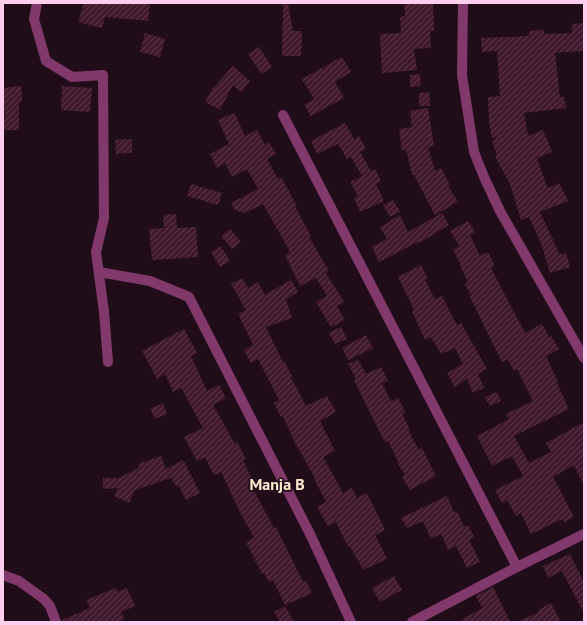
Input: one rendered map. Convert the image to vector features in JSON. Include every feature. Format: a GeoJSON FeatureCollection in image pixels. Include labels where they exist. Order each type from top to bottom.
{"type":"FeatureCollection","features":[{"type":"Feature","properties":{"kind":"street"},"geometry":{"type":"LineString","coordinates":[[37,3],[34,19],[46,61],[72,77],[103,75],[104,218],[96,252],[104,312],[108,362]]}},
{"type":"Feature","properties":{"kind":"street"},"geometry":{"type":"LineString","coordinates":[[463,3],[462,75],[474,152],[500,211],[584,358]]}},
{"type":"Feature","properties":{"kind":"street"},"geometry":{"type":"LineString","coordinates":[[283,115],[517,567]]}},
{"type":"Feature","properties":{"kind":"street"},"geometry":{"type":"LineString","coordinates":[[99,272],[150,281],[189,297],[310,534],[351,622]]}},
{"type":"Feature","properties":{"kind":"street"},"geometry":{"type":"LineString","coordinates":[[412,622],[584,534]]}},
{"type":"Feature","properties":{"kind":"street"},"geometry":{"type":"LineString","coordinates":[[3,575],[19,581],[44,600],[50,606],[56,622]]}},
{"type":"Feature","properties":{"kind":"building"},"geometry":{"type":"Polygon","coordinates":[[[84,3],[150,3],[148,21],[105,17],[102,28],[78,22],[84,3]]]}},
{"type":"Feature","properties":{"kind":"building"},"geometry":{"type":"Polygon","coordinates":[[[283,3],[288,3],[293,31],[302,31],[301,56],[282,56],[283,3]]]}},
{"type":"Feature","properties":{"kind":"building"},"geometry":{"type":"Polygon","coordinates":[[[404,3],[433,3],[434,31],[430,31],[431,48],[414,49],[417,70],[382,73],[380,34],[401,33],[400,17],[405,16],[404,3]]]}},
{"type":"Feature","properties":{"kind":"building"},"geometry":{"type":"Polygon","coordinates":[[[584,23],[584,51],[555,53],[560,97],[564,97],[566,108],[524,113],[528,136],[543,130],[552,152],[537,158],[548,188],[559,183],[568,201],[540,212],[560,255],[566,253],[570,267],[550,273],[541,243],[529,217],[521,220],[510,184],[495,156],[497,155],[492,141],[499,137],[492,138],[489,122],[488,97],[500,96],[497,51],[482,52],[481,38],[529,36],[529,31],[544,30],[544,34],[572,33],[572,24],[584,23]]]}},
{"type":"Feature","properties":{"kind":"building"},"geometry":{"type":"Polygon","coordinates":[[[145,33],[165,39],[160,57],[140,52],[145,33]]]}},
{"type":"Feature","properties":{"kind":"building"},"geometry":{"type":"Polygon","coordinates":[[[259,47],[272,67],[261,74],[248,54],[259,47]]]}},
{"type":"Feature","properties":{"kind":"building"},"geometry":{"type":"Polygon","coordinates":[[[342,57],[351,72],[335,82],[344,98],[311,116],[304,105],[314,99],[302,79],[342,57]]]}},
{"type":"Feature","properties":{"kind":"building"},"geometry":{"type":"Polygon","coordinates":[[[233,66],[250,81],[241,92],[233,85],[220,110],[205,102],[212,89],[233,66]]]}},
{"type":"Feature","properties":{"kind":"building"},"geometry":{"type":"Polygon","coordinates":[[[420,74],[421,86],[410,87],[410,75],[420,74]]]}},
{"type":"Feature","properties":{"kind":"building"},"geometry":{"type":"Polygon","coordinates":[[[21,86],[22,102],[19,102],[19,130],[3,130],[3,117],[5,117],[3,88],[21,86]]]}},
{"type":"Feature","properties":{"kind":"building"},"geometry":{"type":"Polygon","coordinates":[[[62,86],[92,88],[90,112],[61,110],[62,86]]]}},
{"type":"Feature","properties":{"kind":"building"},"geometry":{"type":"Polygon","coordinates":[[[429,92],[430,106],[419,106],[419,93],[429,92]]]}},
{"type":"Feature","properties":{"kind":"building"},"geometry":{"type":"Polygon","coordinates":[[[428,108],[434,146],[428,147],[435,171],[441,168],[450,185],[448,186],[458,202],[435,215],[414,175],[412,175],[406,150],[402,150],[399,129],[412,127],[410,111],[428,108]]]}},
{"type":"Feature","properties":{"kind":"building"},"geometry":{"type":"Polygon","coordinates":[[[231,114],[235,114],[245,136],[257,130],[265,145],[269,142],[276,154],[267,159],[278,179],[281,177],[311,236],[309,237],[329,271],[326,273],[344,302],[337,306],[345,320],[331,327],[316,302],[327,296],[316,278],[300,286],[285,255],[290,252],[263,204],[245,213],[235,210],[231,203],[240,198],[243,199],[242,197],[258,189],[247,169],[232,177],[225,163],[217,168],[210,154],[229,144],[218,120],[231,114]]]}},
{"type":"Feature","properties":{"kind":"building"},"geometry":{"type":"Polygon","coordinates":[[[345,123],[354,139],[359,136],[366,149],[360,152],[371,171],[375,169],[381,181],[376,184],[384,201],[360,212],[354,198],[358,196],[350,182],[362,176],[351,157],[347,159],[338,144],[317,154],[311,141],[345,123]]]}},
{"type":"Feature","properties":{"kind":"building"},"geometry":{"type":"Polygon","coordinates":[[[132,139],[132,153],[116,154],[115,140],[132,139]]]}},
{"type":"Feature","properties":{"kind":"building"},"geometry":{"type":"Polygon","coordinates":[[[191,184],[222,193],[218,205],[187,196],[191,184]]]}},
{"type":"Feature","properties":{"kind":"building"},"geometry":{"type":"Polygon","coordinates":[[[393,200],[400,212],[390,217],[383,205],[393,200]]]}},
{"type":"Feature","properties":{"kind":"building"},"geometry":{"type":"Polygon","coordinates":[[[442,213],[449,225],[419,243],[418,242],[379,262],[372,247],[387,239],[380,227],[400,215],[408,232],[442,213]]]}},
{"type":"Feature","properties":{"kind":"building"},"geometry":{"type":"Polygon","coordinates":[[[176,214],[177,228],[196,227],[198,257],[152,260],[149,229],[164,228],[163,215],[176,214]]]}},
{"type":"Feature","properties":{"kind":"building"},"geometry":{"type":"Polygon","coordinates":[[[468,221],[475,232],[470,235],[480,256],[488,252],[495,266],[491,268],[525,333],[542,324],[549,337],[551,336],[559,349],[546,356],[569,409],[514,436],[529,463],[551,452],[546,443],[584,422],[584,486],[574,465],[553,477],[574,517],[564,522],[562,519],[531,534],[521,513],[516,516],[507,500],[502,503],[495,490],[523,476],[512,456],[492,466],[477,436],[509,419],[506,414],[533,401],[517,369],[514,371],[508,359],[502,362],[465,284],[468,282],[453,250],[459,246],[450,231],[468,221]]]}},
{"type":"Feature","properties":{"kind":"building"},"geometry":{"type":"Polygon","coordinates":[[[230,229],[241,242],[232,249],[221,236],[230,229]]]}},
{"type":"Feature","properties":{"kind":"building"},"geometry":{"type":"Polygon","coordinates":[[[221,246],[230,261],[220,267],[211,252],[221,246]]]}},
{"type":"Feature","properties":{"kind":"building"},"geometry":{"type":"Polygon","coordinates":[[[421,265],[428,279],[425,280],[435,299],[442,296],[457,325],[461,323],[487,369],[478,374],[484,388],[473,393],[467,379],[455,387],[447,373],[463,364],[455,348],[441,354],[431,337],[425,340],[412,311],[414,310],[398,277],[421,265]]]}},
{"type":"Feature","properties":{"kind":"building"},"geometry":{"type":"Polygon","coordinates":[[[242,278],[248,288],[258,282],[265,295],[291,280],[298,292],[286,299],[292,318],[266,327],[306,406],[327,396],[336,412],[320,421],[335,451],[323,457],[343,493],[352,488],[357,498],[367,493],[385,530],[375,535],[387,559],[363,570],[350,546],[348,547],[336,522],[328,526],[317,507],[326,502],[314,479],[315,478],[293,439],[283,416],[281,417],[274,403],[279,400],[258,359],[251,363],[244,350],[253,345],[238,314],[246,310],[231,284],[242,278]]]}},
{"type":"Feature","properties":{"kind":"building"},"geometry":{"type":"Polygon","coordinates":[[[341,327],[347,339],[335,344],[329,333],[341,327]]]}},
{"type":"Feature","properties":{"kind":"building"},"geometry":{"type":"Polygon","coordinates":[[[184,329],[197,353],[191,356],[207,391],[219,385],[226,398],[213,405],[235,444],[237,442],[246,459],[243,460],[255,485],[252,487],[274,528],[276,527],[303,582],[306,581],[312,593],[285,605],[273,580],[269,582],[264,573],[262,574],[246,542],[254,538],[221,472],[214,475],[205,457],[197,461],[184,437],[203,428],[181,388],[173,392],[165,374],[157,379],[142,351],[184,329]]]}},
{"type":"Feature","properties":{"kind":"building"},"geometry":{"type":"Polygon","coordinates":[[[366,335],[373,348],[348,360],[342,348],[366,335]]]}},
{"type":"Feature","properties":{"kind":"building"},"geometry":{"type":"Polygon","coordinates":[[[358,360],[366,374],[381,367],[388,381],[382,383],[391,401],[398,398],[405,412],[402,414],[410,429],[408,430],[419,450],[422,448],[436,476],[410,490],[402,477],[405,475],[397,462],[398,461],[388,441],[385,442],[354,380],[356,379],[348,364],[358,360]]]}},
{"type":"Feature","properties":{"kind":"building"},"geometry":{"type":"Polygon","coordinates":[[[497,392],[501,401],[490,406],[485,397],[497,392]]]}},
{"type":"Feature","properties":{"kind":"building"},"geometry":{"type":"Polygon","coordinates":[[[163,403],[167,414],[155,419],[150,409],[163,403]]]}},
{"type":"Feature","properties":{"kind":"building"},"geometry":{"type":"Polygon","coordinates":[[[161,456],[166,469],[183,460],[200,493],[186,500],[179,486],[177,487],[171,478],[135,490],[129,503],[114,496],[118,488],[103,489],[103,478],[118,478],[139,468],[138,464],[161,456]]]}},
{"type":"Feature","properties":{"kind":"building"},"geometry":{"type":"Polygon","coordinates":[[[447,496],[454,512],[457,511],[464,527],[468,525],[474,537],[469,540],[480,562],[467,568],[456,546],[448,550],[441,534],[431,539],[423,521],[407,528],[401,518],[447,496]]]}},
{"type":"Feature","properties":{"kind":"building"},"geometry":{"type":"Polygon","coordinates":[[[570,554],[584,582],[584,613],[562,571],[548,578],[543,566],[570,554]]]}},
{"type":"Feature","properties":{"kind":"building"},"geometry":{"type":"Polygon","coordinates":[[[394,576],[402,590],[380,602],[372,588],[394,576]]]}},
{"type":"Feature","properties":{"kind":"building"},"geometry":{"type":"Polygon","coordinates":[[[493,587],[510,622],[458,622],[482,608],[476,596],[493,587]]]}},
{"type":"Feature","properties":{"kind":"building"},"geometry":{"type":"Polygon","coordinates":[[[116,588],[118,592],[127,588],[135,606],[121,612],[124,619],[117,622],[62,622],[62,620],[90,608],[86,600],[116,588]]]}},
{"type":"Feature","properties":{"kind":"building"},"geometry":{"type":"Polygon","coordinates":[[[551,603],[561,622],[517,622],[539,612],[538,610],[551,603]]]}},
{"type":"Feature","properties":{"kind":"building"},"geometry":{"type":"Polygon","coordinates":[[[285,606],[294,622],[280,622],[274,612],[285,606]]]}},
{"type":"Feature","properties":{"kind":"district","name":"Manja B"},"geometry":{"type":"Point","coordinates":[277,484]}}]}
